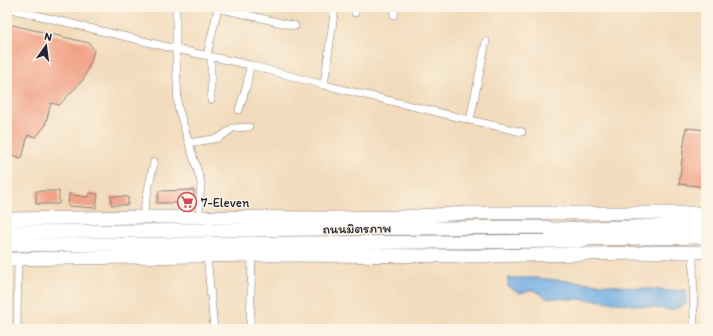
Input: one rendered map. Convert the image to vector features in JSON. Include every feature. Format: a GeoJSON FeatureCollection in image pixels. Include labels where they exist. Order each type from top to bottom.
{"type":"FeatureCollection","features":[{"type":"Feature","properties":{"kind":"highway","name":"ถนนมิตรภาพ"},"geometry":{"type":"LineString","coordinates":[[7,219],[145,217],[358,218],[448,214],[650,212],[654,214]]}},
{"type":"Feature","properties":{"kind":"highway"},"geometry":{"type":"LineString","coordinates":[[546,227],[552,223],[650,217],[654,214],[706,213]]}},
{"type":"Feature","properties":{"kind":"highway"},"geometry":{"type":"LineString","coordinates":[[269,218],[326,229]]}},
{"type":"Feature","properties":{"kind":"highway","name":"ถนนมิตรภาพ"},"geometry":{"type":"LineString","coordinates":[[7,232],[546,227],[551,229],[706,226]]}},
{"type":"Feature","properties":{"kind":"highway","name":"ถนนมิตรภาพ"},"geometry":{"type":"LineString","coordinates":[[7,245],[579,241],[587,239],[706,237]]}},
{"type":"Feature","properties":{"kind":"highway"},"geometry":{"type":"LineString","coordinates":[[579,241],[587,245],[641,249],[648,252],[706,252]]}},
{"type":"Feature","properties":{"kind":"highway"},"geometry":{"type":"LineString","coordinates":[[273,256],[326,243]]}},
{"type":"Feature","properties":{"kind":"highway","name":"ถนนมิตรภาพ"},"geometry":{"type":"LineString","coordinates":[[12,259],[207,256],[478,256],[641,254],[648,252]]}},
{"type":"Feature","properties":{"kind":"street"},"geometry":{"type":"LineString","coordinates":[[176,7],[178,107],[201,182],[199,212]]}},
{"type":"Feature","properties":{"kind":"street"},"geometry":{"type":"LineString","coordinates":[[324,85],[335,7]]}},
{"type":"Feature","properties":{"kind":"street"},"geometry":{"type":"LineString","coordinates":[[394,15],[395,7]]}},
{"type":"Feature","properties":{"kind":"street"},"geometry":{"type":"LineString","coordinates":[[7,8],[176,49],[250,65],[324,85],[522,132]]}},
{"type":"Feature","properties":{"kind":"street"},"geometry":{"type":"LineString","coordinates":[[211,100],[209,56],[218,8],[295,26]]}},
{"type":"Feature","properties":{"kind":"street"},"geometry":{"type":"LineString","coordinates":[[470,120],[486,41]]}},
{"type":"Feature","properties":{"kind":"street"},"geometry":{"type":"LineString","coordinates":[[239,110],[247,84],[250,65]]}},
{"type":"Feature","properties":{"kind":"street"},"geometry":{"type":"LineString","coordinates":[[189,143],[219,138],[233,128],[249,127]]}},
{"type":"Feature","properties":{"kind":"street"},"geometry":{"type":"LineString","coordinates":[[145,217],[144,209],[154,162]]}},
{"type":"Feature","properties":{"kind":"street"},"geometry":{"type":"LineString","coordinates":[[693,252],[694,329]]}},
{"type":"Feature","properties":{"kind":"street"},"geometry":{"type":"LineString","coordinates":[[207,256],[214,329]]}},
{"type":"Feature","properties":{"kind":"street"},"geometry":{"type":"LineString","coordinates":[[250,329],[252,256]]}},
{"type":"Feature","properties":{"kind":"street"},"geometry":{"type":"LineString","coordinates":[[12,259],[18,329]]}},
{"type":"Feature","properties":{"kind":"water"},"geometry":{"type":"Polygon","coordinates":[[[508,278],[537,278],[673,291],[706,288],[706,309],[685,304],[672,310],[594,300],[547,298],[534,290],[520,293],[508,287],[508,278]]]}},
{"type":"Feature","properties":{"kind":"pier"},"geometry":{"type":"Polygon","coordinates":[[[706,286],[706,311],[687,306],[687,288],[706,286]]]}},
{"type":"Feature","properties":{"kind":"building"},"geometry":{"type":"Polygon","coordinates":[[[8,24],[89,43],[94,50],[83,80],[59,105],[51,103],[45,126],[36,137],[28,135],[22,158],[7,154],[8,24]]]}},
{"type":"Feature","properties":{"kind":"building"},"geometry":{"type":"Polygon","coordinates":[[[686,128],[706,130],[706,187],[679,184],[686,128]]]}},
{"type":"Feature","properties":{"kind":"building"},"geometry":{"type":"Polygon","coordinates":[[[194,190],[194,203],[157,203],[159,191],[194,190]]]}},
{"type":"Feature","properties":{"kind":"building"},"geometry":{"type":"Polygon","coordinates":[[[36,191],[59,191],[59,204],[36,204],[36,191]]]}},
{"type":"Feature","properties":{"kind":"building"},"geometry":{"type":"Polygon","coordinates":[[[90,193],[98,194],[96,208],[68,206],[69,194],[86,197],[89,196],[90,193]]]}},
{"type":"Feature","properties":{"kind":"building"},"geometry":{"type":"Polygon","coordinates":[[[111,196],[128,197],[128,205],[111,205],[111,196]]]}},
{"type":"Feature","properties":{"kind":"place","name":"7-Eleven"},"geometry":{"type":"Point","coordinates":[187,202]}}]}
